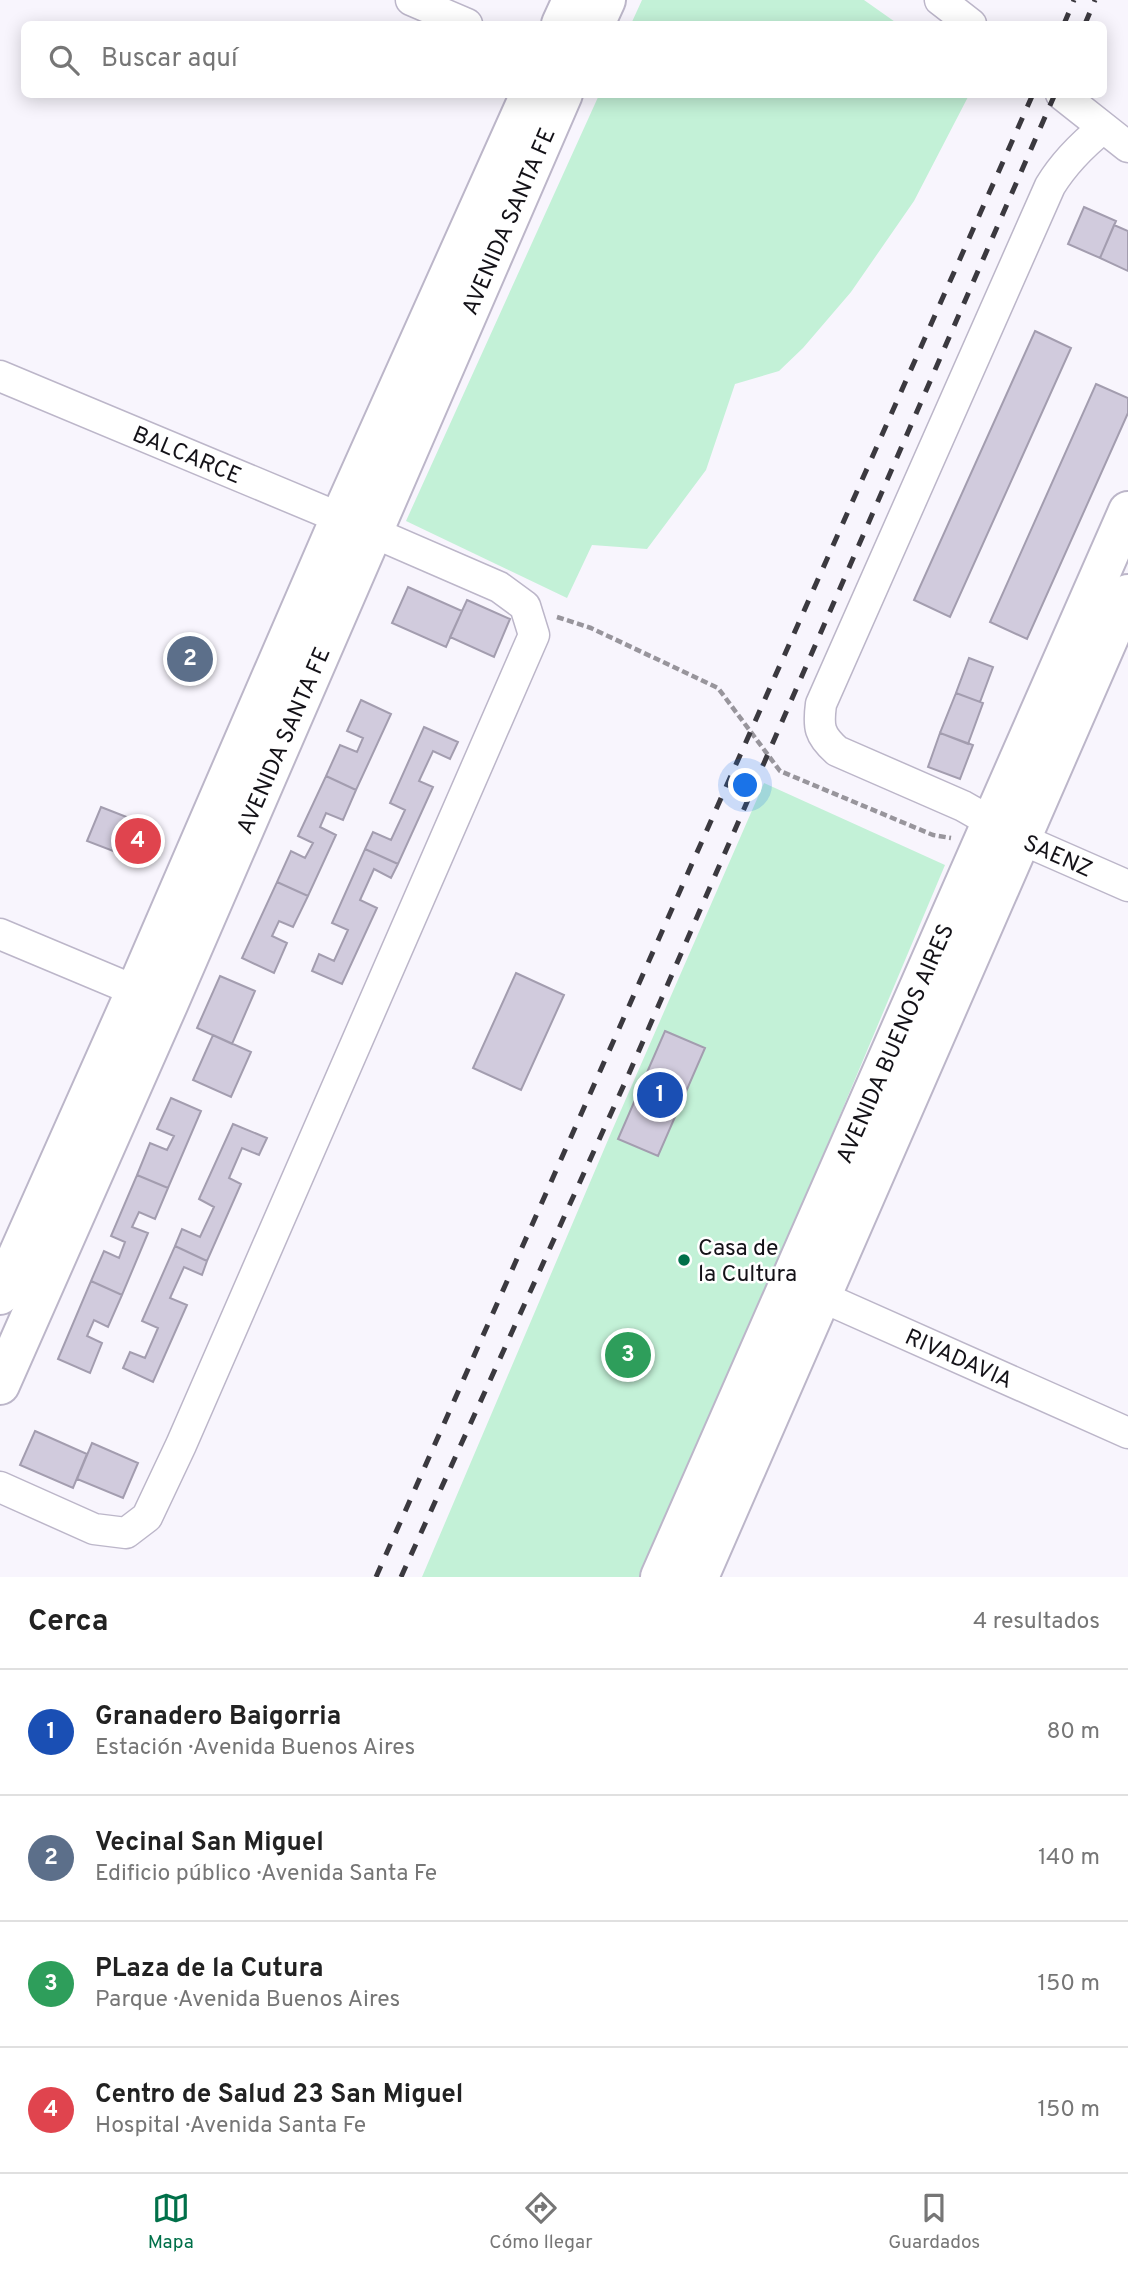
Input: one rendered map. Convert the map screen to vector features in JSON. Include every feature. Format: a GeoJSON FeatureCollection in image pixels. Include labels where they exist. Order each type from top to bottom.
{"type":"FeatureCollection","features":[{"type":"Feature","properties":{"kind":"main road"},"geometry":{"type":"LineString","coordinates":[[562,21],[572,0]]}},
{"type":"Feature","properties":{"kind":"main road"},"geometry":{"type":"LineString","coordinates":[[596,21],[606,0]]}},
{"type":"Feature","properties":{"kind":"main road","name":"AVENIDA SANTA FE"},"geometry":{"type":"LineString","coordinates":[[0,1385],[152,998],[357,525],[528,98]]}},
{"type":"Feature","properties":{"kind":"main road","name":"AVENIDA SANTA FE"},"geometry":{"type":"LineString","coordinates":[[357,525],[562,98]]}},
{"type":"Feature","properties":{"kind":"main road","name":"AVENIDA BUENOS AIRES"},"geometry":{"type":"LineString","coordinates":[[699,1577],[805,1290],[998,835],[1128,511]]}},
{"type":"Feature","properties":{"kind":"main road","name":"AVENIDA BUENOS AIRES"},"geometry":{"type":"LineString","coordinates":[[998,835],[1128,594]]}},
{"type":"Feature","properties":{"kind":"main road","name":"AVENIDA SANTA FE"},"geometry":{"type":"LineString","coordinates":[[0,1295],[152,998]]}},
{"type":"Feature","properties":{"kind":"main road","name":"AVENIDA BUENOS AIRES"},"geometry":{"type":"LineString","coordinates":[[660,1577],[805,1290]]}},
{"type":"Feature","properties":{"kind":"street"},"geometry":{"type":"LineString","coordinates":[[411,0],[460,21]]}},
{"type":"Feature","properties":{"kind":"street"},"geometry":{"type":"LineString","coordinates":[[1066,98],[1128,147]]}},
{"type":"Feature","properties":{"kind":"street","name":"SAENZ"},"geometry":{"type":"LineString","coordinates":[[1103,128],[1083,144],[1060,169],[1050,186],[821,704],[818,725],[826,740],[837,751],[963,806],[998,835],[1128,886]]}},
{"type":"Feature","properties":{"kind":"street","name":"BALCARCE"},"geometry":{"type":"LineString","coordinates":[[0,376],[499,587],[525,606]]}},
{"type":"Feature","properties":{"kind":"street"},"geometry":{"type":"LineString","coordinates":[[0,1487],[94,1529],[126,1533],[147,1517],[181,1445],[534,635],[525,606]]}},
{"type":"Feature","properties":{"kind":"street"},"geometry":{"type":"LineString","coordinates":[[0,933],[152,998]]}},
{"type":"Feature","properties":{"kind":"street","name":"RIVADAVIA"},"geometry":{"type":"LineString","coordinates":[[805,1290],[1128,1433]]}},
{"type":"Feature","properties":{"kind":"path"},"geometry":{"type":"LineString","coordinates":[[525,606],[591,628],[718,688],[780,771],[933,835],[998,835]]}},
{"type":"Feature","properties":{"kind":"green space"},"geometry":{"type":"Polygon","coordinates":[[[642,0],[864,0],[894,21],[632,21],[642,0]]]}},
{"type":"Feature","properties":{"kind":"green space"},"geometry":{"type":"Polygon","coordinates":[[[598,98],[967,98],[914,201],[851,292],[803,348],[779,371],[735,384],[706,470],[647,549],[592,545],[567,598],[406,521],[598,98]]]}},
{"type":"Feature","properties":{"kind":"green space"},"geometry":{"type":"Polygon","coordinates":[[[764,783],[945,865],[646,1577],[422,1577],[611,1133],[764,783]]]}},
{"type":"Feature","properties":{"kind":"building"},"geometry":{"type":"Polygon","coordinates":[[[1084,207],[1116,221],[1100,258],[1068,244],[1084,207]]]}},
{"type":"Feature","properties":{"kind":"building"},"geometry":{"type":"Polygon","coordinates":[[[1114,225],[1128,231],[1128,271],[1100,258],[1114,225]]]}},
{"type":"Feature","properties":{"kind":"building"},"geometry":{"type":"Polygon","coordinates":[[[1035,331],[1071,348],[950,617],[914,600],[1035,331]]]}},
{"type":"Feature","properties":{"kind":"building"},"geometry":{"type":"Polygon","coordinates":[[[1096,384],[1128,398],[1128,413],[1027,639],[990,622],[1096,384]]]}},
{"type":"Feature","properties":{"kind":"building"},"geometry":{"type":"Polygon","coordinates":[[[408,587],[462,611],[446,647],[392,623],[408,587]]]}},
{"type":"Feature","properties":{"kind":"building"},"geometry":{"type":"Polygon","coordinates":[[[467,600],[510,619],[494,657],[450,637],[467,600]]]}},
{"type":"Feature","properties":{"kind":"building"},"geometry":{"type":"Polygon","coordinates":[[[969,658],[993,667],[980,702],[956,693],[969,658]]]}},
{"type":"Feature","properties":{"kind":"building"},"geometry":{"type":"Polygon","coordinates":[[[956,693],[983,703],[968,744],[940,733],[956,693]]]}},
{"type":"Feature","properties":{"kind":"building"},"geometry":{"type":"Polygon","coordinates":[[[361,700],[391,714],[356,790],[326,776],[340,745],[357,752],[363,738],[347,731],[361,700]]]}},
{"type":"Feature","properties":{"kind":"building"},"geometry":{"type":"Polygon","coordinates":[[[424,727],[458,742],[450,759],[433,751],[419,781],[433,787],[398,864],[365,849],[373,832],[391,840],[405,810],[390,803],[424,727]]]}},
{"type":"Feature","properties":{"kind":"building"},"geometry":{"type":"Polygon","coordinates":[[[940,733],[973,745],[960,779],[928,767],[940,733]]]}},
{"type":"Feature","properties":{"kind":"building"},"geometry":{"type":"Polygon","coordinates":[[[326,776],[356,790],[343,820],[326,813],[320,827],[336,835],[308,896],[277,882],[291,851],[305,858],[313,843],[298,836],[326,776]]]}},
{"type":"Feature","properties":{"kind":"building"},"geometry":{"type":"Polygon","coordinates":[[[101,807],[160,830],[147,864],[87,841],[101,807]]]}},
{"type":"Feature","properties":{"kind":"building"},"geometry":{"type":"Polygon","coordinates":[[[365,849],[398,864],[391,878],[374,869],[360,900],[377,908],[342,984],[312,971],[319,954],[334,961],[348,930],[332,923],[365,849]]]}},
{"type":"Feature","properties":{"kind":"building"},"geometry":{"type":"Polygon","coordinates":[[[277,882],[308,896],[293,927],[279,921],[272,936],[287,943],[274,973],[242,958],[277,882]]]}},
{"type":"Feature","properties":{"kind":"building"},"geometry":{"type":"Polygon","coordinates":[[[516,973],[564,995],[521,1090],[473,1068],[516,973]]]}},
{"type":"Feature","properties":{"kind":"building"},"geometry":{"type":"Polygon","coordinates":[[[220,976],[255,991],[232,1044],[197,1028],[220,976]]]}},
{"type":"Feature","properties":{"kind":"building"},"geometry":{"type":"Polygon","coordinates":[[[665,1031],[705,1048],[658,1156],[618,1139],[665,1031]]]}},
{"type":"Feature","properties":{"kind":"building"},"geometry":{"type":"Polygon","coordinates":[[[213,1035],[251,1052],[231,1097],[193,1080],[213,1035]]]}},
{"type":"Feature","properties":{"kind":"building"},"geometry":{"type":"Polygon","coordinates":[[[171,1098],[201,1111],[168,1188],[137,1175],[150,1143],[167,1150],[174,1136],[157,1129],[171,1098]]]}},
{"type":"Feature","properties":{"kind":"building"},"geometry":{"type":"Polygon","coordinates":[[[233,1124],[267,1138],[259,1155],[242,1148],[229,1178],[241,1184],[207,1261],[175,1246],[182,1229],[200,1237],[214,1207],[199,1199],[233,1124]]]}},
{"type":"Feature","properties":{"kind":"building"},"geometry":{"type":"Polygon","coordinates":[[[137,1175],[168,1188],[155,1219],[139,1212],[132,1227],[148,1233],[122,1295],[91,1281],[104,1251],[119,1258],[125,1242],[111,1236],[137,1175]]]}},
{"type":"Feature","properties":{"kind":"building"},"geometry":{"type":"Polygon","coordinates":[[[175,1246],[207,1261],[202,1275],[184,1267],[170,1298],[187,1305],[153,1382],[123,1368],[130,1352],[145,1358],[158,1328],[142,1321],[175,1246]]]}},
{"type":"Feature","properties":{"kind":"building"},"geometry":{"type":"Polygon","coordinates":[[[91,1281],[122,1295],[108,1327],[94,1320],[87,1336],[102,1343],[90,1373],[58,1359],[91,1281]]]}},
{"type":"Feature","properties":{"kind":"building"},"geometry":{"type":"Polygon","coordinates":[[[35,1431],[87,1454],[73,1488],[20,1465],[35,1431]]]}},
{"type":"Feature","properties":{"kind":"building"},"geometry":{"type":"Polygon","coordinates":[[[92,1443],[138,1463],[123,1498],[77,1479],[92,1443]]]}},
{"type":"Feature","properties":{"kind":"railway"},"geometry":{"type":"LineString","coordinates":[[1065,21],[1074,0]]}},
{"type":"Feature","properties":{"kind":"railway"},"geometry":{"type":"LineString","coordinates":[[1086,21],[1095,0]]}},
{"type":"Feature","properties":{"kind":"railway"},"geometry":{"type":"LineString","coordinates":[[376,1577],[1031,98]]}},
{"type":"Feature","properties":{"kind":"railway"},"geometry":{"type":"LineString","coordinates":[[401,1577],[627,1078],[1053,98]]}},
{"type":"Feature","properties":{"kind":"place","name":"Vecinal San Miguel"},"geometry":{"type":"Point","coordinates":[190,659]}},
{"type":"Feature","properties":{"kind":"place","name":"Centro de Salud 23 San Miguel"},"geometry":{"type":"Point","coordinates":[138,841]}},
{"type":"Feature","properties":{"kind":"place","name":"Granadero Baigorria"},"geometry":{"type":"Point","coordinates":[660,1095]}},
{"type":"Feature","properties":{"kind":"place","name":"Casa de la Cultura"},"geometry":{"type":"Point","coordinates":[684,1260]}},
{"type":"Feature","properties":{"kind":"place","name":"PLaza de la Cutura"},"geometry":{"type":"Point","coordinates":[628,1355]}}]}
